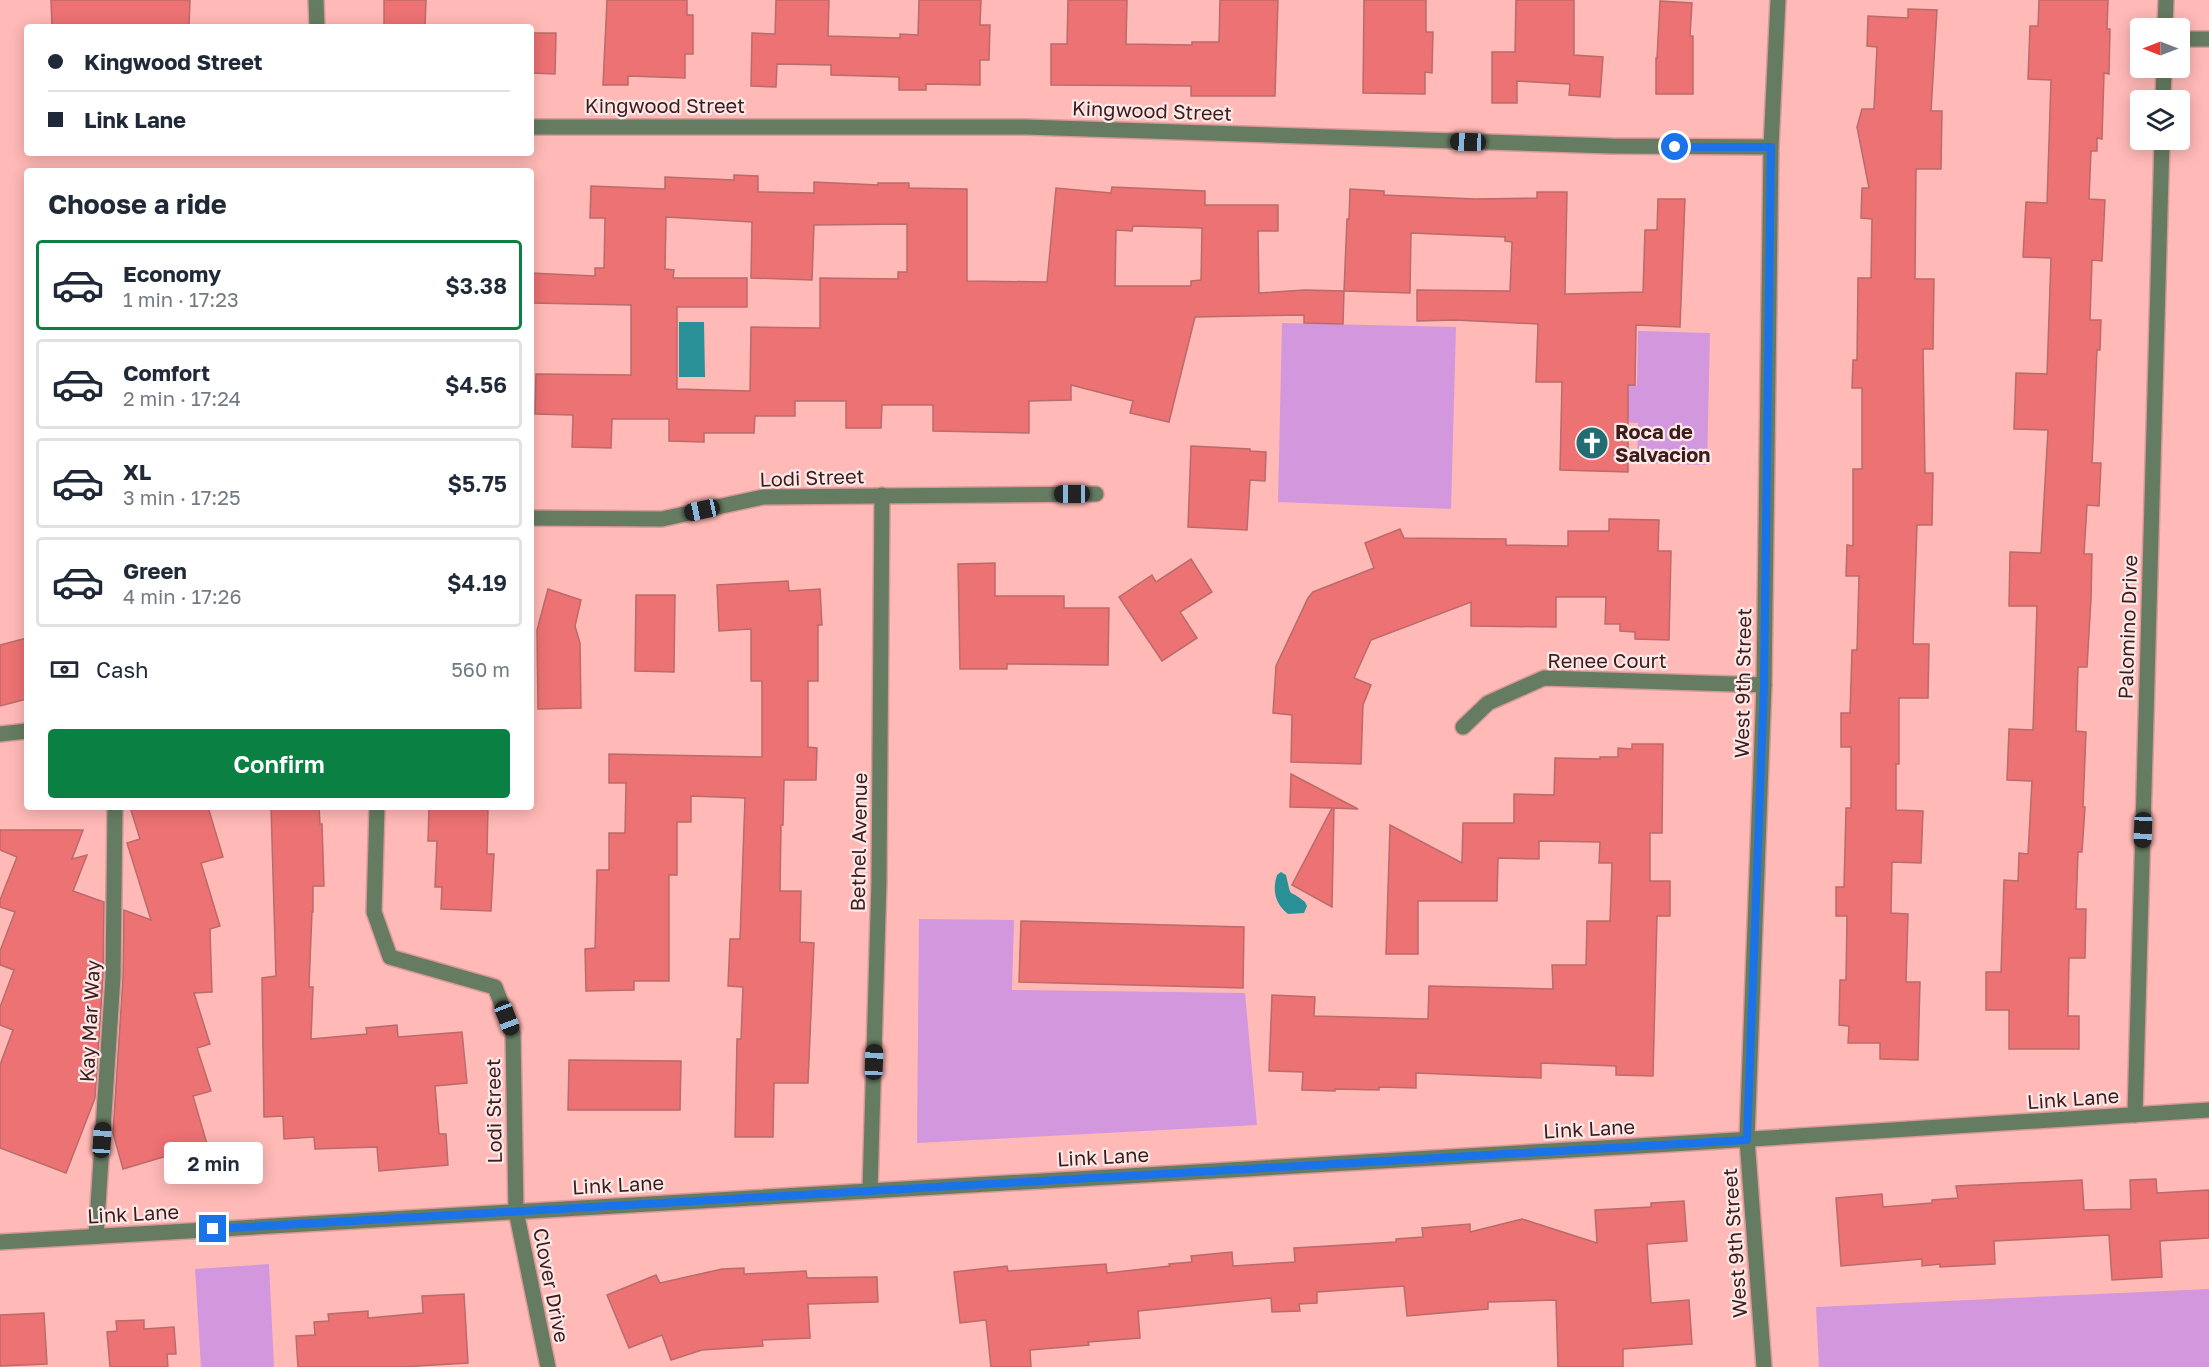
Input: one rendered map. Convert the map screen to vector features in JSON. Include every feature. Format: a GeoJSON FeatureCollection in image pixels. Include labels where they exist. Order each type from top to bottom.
{"type":"FeatureCollection","features":[{"type":"Feature","properties":{"kind":"street"},"geometry":{"type":"LineString","coordinates":[[316,0],[317,24]]}},
{"type":"Feature","properties":{"kind":"street","name":"West 9th Street"},"geometry":{"type":"LineString","coordinates":[[1764,1367],[1747,1140],[1764,685],[1771,147],[1778,0]]}},
{"type":"Feature","properties":{"kind":"street"},"geometry":{"type":"LineString","coordinates":[[2165,18],[2166,0]]}},
{"type":"Feature","properties":{"kind":"street"},"geometry":{"type":"LineString","coordinates":[[2190,39],[2209,39]]}},
{"type":"Feature","properties":{"kind":"street","name":"Kingwood Street"},"geometry":{"type":"LineString","coordinates":[[534,126],[1025,127],[1611,146],[1771,147]]}},
{"type":"Feature","properties":{"kind":"street","name":"Palomino Drive"},"geometry":{"type":"LineString","coordinates":[[2134,1115],[2162,150]]}},
{"type":"Feature","properties":{"kind":"street","name":"Lodi Street"},"geometry":{"type":"LineString","coordinates":[[534,518],[662,519],[763,497],[1096,494]]}},
{"type":"Feature","properties":{"kind":"street","name":"Bethel Avenue"},"geometry":{"type":"LineString","coordinates":[[870,1190],[879,881],[882,495]]}},
{"type":"Feature","properties":{"kind":"street","name":"Renee Court"},"geometry":{"type":"LineString","coordinates":[[1463,727],[1488,703],[1544,678],[1764,685]]}},
{"type":"Feature","properties":{"kind":"street"},"geometry":{"type":"LineString","coordinates":[[0,734],[24,731]]}},
{"type":"Feature","properties":{"kind":"street","name":"Kay Mar Way"},"geometry":{"type":"LineString","coordinates":[[96,1236],[113,977],[115,810]]}},
{"type":"Feature","properties":{"kind":"street","name":"Lodi Street"},"geometry":{"type":"LineString","coordinates":[[377,810],[374,912],[390,957],[495,987],[513,1034],[516,1211]]}},
{"type":"Feature","properties":{"kind":"street","name":"Link Lane"},"geometry":{"type":"LineString","coordinates":[[0,1242],[1747,1140],[2209,1110]]}},
{"type":"Feature","properties":{"kind":"street","name":"Clover Drive"},"geometry":{"type":"LineString","coordinates":[[516,1211],[548,1367]]}},
{"type":"Feature","properties":{"kind":"shaded area"},"geometry":{"type":"Polygon","coordinates":[[[1282,323],[1456,327],[1451,509],[1278,502],[1282,323]]]}},
{"type":"Feature","properties":{"kind":"shaded area"},"geometry":{"type":"Polygon","coordinates":[[[1638,331],[1710,333],[1707,465],[1637,463],[1638,423],[1619,422],[1620,385],[1637,385],[1638,331]]]}},
{"type":"Feature","properties":{"kind":"shaded area"},"geometry":{"type":"Polygon","coordinates":[[[919,919],[1014,920],[1012,990],[1245,993],[1257,1125],[917,1143],[919,919]]]}},
{"type":"Feature","properties":{"kind":"shaded area"},"geometry":{"type":"Polygon","coordinates":[[[269,1264],[274,1367],[201,1367],[195,1269],[269,1264]]]}},
{"type":"Feature","properties":{"kind":"shaded area"},"geometry":{"type":"Polygon","coordinates":[[[2209,1289],[2209,1367],[1819,1367],[1816,1307],[2209,1289]]]}},
{"type":"Feature","properties":{"kind":"water"},"geometry":{"type":"Polygon","coordinates":[[[679,322],[704,322],[705,377],[679,377],[679,322]]]}},
{"type":"Feature","properties":{"kind":"water"},"geometry":{"type":"Polygon","coordinates":[[[1281,872],[1286,875],[1291,893],[1305,902],[1307,906],[1304,913],[1288,914],[1277,901],[1275,886],[1277,875],[1281,872]]]}},
{"type":"Feature","properties":{"kind":"building"},"geometry":{"type":"Polygon","coordinates":[[[51,0],[190,0],[189,24],[52,24],[51,0]]]}},
{"type":"Feature","properties":{"kind":"building"},"geometry":{"type":"Polygon","coordinates":[[[384,0],[426,0],[425,24],[384,24],[384,0]]]}},
{"type":"Feature","properties":{"kind":"building"},"geometry":{"type":"Polygon","coordinates":[[[607,0],[687,0],[687,15],[693,15],[693,54],[685,54],[685,78],[628,76],[628,85],[603,85],[607,0]]]}},
{"type":"Feature","properties":{"kind":"building"},"geometry":{"type":"Polygon","coordinates":[[[776,0],[829,0],[828,36],[900,38],[900,34],[918,35],[919,0],[981,0],[980,25],[990,25],[989,60],[980,60],[980,85],[926,84],[926,90],[899,90],[899,77],[831,75],[831,65],[777,64],[776,87],[751,86],[752,33],[775,34],[776,0]]]}},
{"type":"Feature","properties":{"kind":"building"},"geometry":{"type":"Polygon","coordinates":[[[1068,0],[1127,0],[1126,44],[1192,45],[1192,42],[1219,42],[1220,0],[1278,0],[1275,96],[1191,96],[1191,86],[1051,85],[1051,44],[1067,44],[1068,0]]]}},
{"type":"Feature","properties":{"kind":"building"},"geometry":{"type":"Polygon","coordinates":[[[1364,0],[1426,0],[1426,32],[1433,32],[1432,73],[1425,72],[1425,94],[1363,93],[1364,0]]]}},
{"type":"Feature","properties":{"kind":"building"},"geometry":{"type":"Polygon","coordinates":[[[1516,0],[1574,0],[1574,55],[1603,57],[1600,97],[1569,95],[1570,84],[1517,81],[1517,103],[1492,103],[1492,52],[1515,52],[1516,0]]]}},
{"type":"Feature","properties":{"kind":"building"},"geometry":{"type":"Polygon","coordinates":[[[2039,0],[2108,0],[2107,29],[2110,29],[2109,74],[2104,73],[2102,139],[2097,138],[2097,151],[2091,151],[2089,199],[2105,200],[2102,261],[2092,260],[2090,320],[2101,320],[2100,350],[2097,350],[2092,463],[2101,463],[2099,506],[2087,505],[2084,554],[2092,554],[2091,599],[2087,667],[2078,667],[2076,731],[2086,732],[2083,807],[2085,807],[2082,852],[2078,852],[2076,909],[2086,909],[2085,958],[2069,958],[2068,1016],[2079,1016],[2079,1049],[2009,1049],[2009,1010],[1986,1010],[1986,972],[2001,972],[2004,880],[2018,881],[2019,853],[2028,854],[2032,781],[2007,780],[2009,729],[2033,730],[2037,606],[2009,606],[2010,552],[2041,553],[2048,430],[2014,429],[2016,373],[2047,374],[2051,258],[2023,257],[2026,202],[2047,203],[2051,80],[2028,79],[2030,26],[2038,26],[2039,0]]]}},
{"type":"Feature","properties":{"kind":"building"},"geometry":{"type":"Polygon","coordinates":[[[1660,1],[1692,3],[1690,36],[1693,36],[1693,94],[1656,94],[1660,1]]]}},
{"type":"Feature","properties":{"kind":"building"},"geometry":{"type":"Polygon","coordinates":[[[1908,9],[1937,10],[1931,111],[1942,111],[1941,169],[1916,169],[1915,279],[1934,279],[1933,349],[1923,349],[1925,473],[1933,473],[1932,525],[1917,525],[1913,644],[1929,644],[1928,698],[1899,698],[1899,764],[1896,764],[1896,810],[1923,811],[1921,863],[1892,862],[1891,913],[1908,914],[1906,982],[1920,982],[1918,1060],[1880,1059],[1880,1043],[1848,1043],[1849,1026],[1839,1025],[1840,980],[1846,980],[1847,916],[1836,916],[1836,887],[1844,887],[1846,808],[1851,808],[1851,747],[1841,747],[1841,713],[1850,713],[1852,650],[1857,650],[1859,576],[1846,576],[1847,545],[1853,546],[1853,469],[1862,469],[1862,388],[1852,388],[1853,360],[1857,360],[1858,278],[1871,278],[1872,219],[1861,218],[1862,188],[1869,188],[1857,127],[1862,109],[1874,109],[1877,47],[1867,46],[1868,16],[1908,18],[1908,9]]]}},
{"type":"Feature","properties":{"kind":"building"},"geometry":{"type":"Polygon","coordinates":[[[534,33],[556,33],[555,74],[534,73],[534,33]]]}},
{"type":"Feature","properties":{"kind":"building"},"geometry":{"type":"Polygon","coordinates":[[[734,175],[758,176],[758,192],[814,193],[814,182],[878,185],[878,183],[909,183],[909,188],[967,189],[967,281],[1047,282],[1056,188],[1111,193],[1112,187],[1205,191],[1205,205],[1278,205],[1278,231],[1258,231],[1259,293],[1305,290],[1344,291],[1343,324],[1304,323],[1304,315],[1195,317],[1169,422],[1130,413],[1133,401],[1071,385],[1071,400],[1029,401],[1029,433],[933,431],[933,405],[882,405],[881,428],[846,428],[846,401],[795,401],[795,416],[755,416],[754,433],[704,433],[704,442],[669,441],[669,419],[612,419],[611,448],[572,447],[573,415],[535,414],[536,374],[631,375],[631,305],[534,303],[534,273],[595,276],[595,268],[604,268],[605,218],[590,218],[591,186],[665,189],[665,177],[734,180],[734,175]],[[666,217],[665,269],[674,270],[673,278],[747,278],[747,307],[677,307],[677,389],[750,391],[751,327],[820,328],[820,278],[898,279],[898,272],[907,272],[907,224],[814,225],[812,280],[751,278],[752,222],[666,217]],[[1133,226],[1132,231],[1116,230],[1115,286],[1191,286],[1191,281],[1201,280],[1202,228],[1133,226]]]}},
{"type":"Feature","properties":{"kind":"building"},"geometry":{"type":"Polygon","coordinates":[[[1350,189],[1384,191],[1384,195],[1475,199],[1537,198],[1537,192],[1567,192],[1565,294],[1643,292],[1645,230],[1657,230],[1658,199],[1685,199],[1680,327],[1636,325],[1635,385],[1628,385],[1628,472],[1560,470],[1562,382],[1536,382],[1538,324],[1455,320],[1417,321],[1417,290],[1510,291],[1512,242],[1505,241],[1505,237],[1411,233],[1410,293],[1344,291],[1350,189]]]}},
{"type":"Feature","properties":{"kind":"building"},"geometry":{"type":"Polygon","coordinates":[[[1191,446],[1266,452],[1265,481],[1250,480],[1247,530],[1188,527],[1191,446]]]}},
{"type":"Feature","properties":{"kind":"building"},"geometry":{"type":"Polygon","coordinates":[[[1609,519],[1659,520],[1658,551],[1671,551],[1669,640],[1635,639],[1635,632],[1620,631],[1620,624],[1605,624],[1606,597],[1556,597],[1556,627],[1471,626],[1471,602],[1371,640],[1354,678],[1371,685],[1363,705],[1361,764],[1291,762],[1292,715],[1273,713],[1276,666],[1313,592],[1374,568],[1365,543],[1400,529],[1404,538],[1506,539],[1506,545],[1568,546],[1568,531],[1609,531],[1609,519]]]}},
{"type":"Feature","properties":{"kind":"building"},"geometry":{"type":"Polygon","coordinates":[[[1191,559],[1212,592],[1180,612],[1197,638],[1162,661],[1119,597],[1152,575],[1156,582],[1191,559]]]}},
{"type":"Feature","properties":{"kind":"building"},"geometry":{"type":"Polygon","coordinates":[[[995,563],[995,596],[1064,596],[1064,608],[1109,608],[1108,665],[1007,664],[1007,669],[960,669],[958,564],[995,563]]]}},
{"type":"Feature","properties":{"kind":"building"},"geometry":{"type":"Polygon","coordinates":[[[788,581],[789,591],[820,589],[822,625],[818,625],[818,681],[808,681],[808,747],[817,748],[816,780],[784,780],[783,825],[781,825],[780,891],[801,891],[800,942],[814,943],[808,1083],[774,1083],[773,1137],[735,1137],[737,1039],[741,1039],[743,987],[728,986],[730,939],[740,939],[745,798],[691,796],[691,822],[677,822],[677,875],[669,875],[669,981],[634,981],[634,990],[586,991],[585,949],[595,948],[597,870],[609,870],[609,833],[625,833],[626,783],[609,783],[609,754],[762,757],[762,681],[751,681],[751,629],[719,631],[717,585],[788,581]]]}},
{"type":"Feature","properties":{"kind":"building"},"geometry":{"type":"Polygon","coordinates":[[[548,589],[581,600],[575,626],[580,643],[581,708],[538,709],[537,630],[548,589]]]}},
{"type":"Feature","properties":{"kind":"building"},"geometry":{"type":"Polygon","coordinates":[[[636,595],[675,595],[674,672],[635,671],[636,595]]]}},
{"type":"Feature","properties":{"kind":"building"},"geometry":{"type":"Polygon","coordinates":[[[24,639],[24,700],[0,706],[0,645],[24,639]]]}},
{"type":"Feature","properties":{"kind":"building"},"geometry":{"type":"Polygon","coordinates":[[[1632,744],[1663,744],[1662,833],[1650,833],[1650,881],[1670,881],[1670,916],[1657,916],[1653,1076],[1616,1075],[1616,1066],[1541,1063],[1541,1078],[1416,1073],[1416,1088],[1379,1087],[1379,1090],[1335,1089],[1335,1091],[1302,1090],[1303,1072],[1269,1071],[1272,995],[1315,997],[1314,1016],[1428,1019],[1429,986],[1553,989],[1552,965],[1586,965],[1587,921],[1610,921],[1612,863],[1599,863],[1600,842],[1539,841],[1539,859],[1498,858],[1497,901],[1418,901],[1418,954],[1386,954],[1390,825],[1462,863],[1463,823],[1514,823],[1514,794],[1554,795],[1555,758],[1618,757],[1618,748],[1632,749],[1632,744]]]}},
{"type":"Feature","properties":{"kind":"building"},"geometry":{"type":"Polygon","coordinates":[[[1291,774],[1358,809],[1334,808],[1332,907],[1292,885],[1332,808],[1290,807],[1291,774]]]}},
{"type":"Feature","properties":{"kind":"building"},"geometry":{"type":"Polygon","coordinates":[[[131,810],[209,810],[223,857],[201,863],[220,926],[210,929],[212,992],[194,993],[210,1044],[197,1048],[211,1091],[193,1096],[207,1144],[123,1169],[113,1133],[123,978],[124,910],[151,920],[127,843],[140,839],[131,810]]]}},
{"type":"Feature","properties":{"kind":"building"},"geometry":{"type":"Polygon","coordinates":[[[271,810],[319,810],[320,824],[322,824],[324,886],[313,886],[309,987],[313,987],[311,1039],[367,1034],[366,1028],[397,1025],[398,1037],[462,1032],[467,1083],[435,1086],[439,1134],[446,1134],[448,1165],[379,1171],[377,1147],[315,1149],[314,1137],[284,1139],[283,1116],[264,1117],[262,978],[276,976],[271,810]]]}},
{"type":"Feature","properties":{"kind":"building"},"geometry":{"type":"Polygon","coordinates":[[[429,810],[488,810],[487,854],[494,854],[491,911],[441,909],[442,887],[435,887],[437,841],[428,841],[429,810]]]}},
{"type":"Feature","properties":{"kind":"building"},"geometry":{"type":"Polygon","coordinates":[[[0,830],[83,830],[72,859],[87,855],[73,891],[104,902],[103,977],[95,1098],[66,1173],[0,1148],[0,1065],[13,1030],[0,1025],[0,1007],[14,970],[0,965],[0,951],[15,912],[0,907],[0,900],[17,857],[0,850],[0,830]]]}},
{"type":"Feature","properties":{"kind":"building"},"geometry":{"type":"Polygon","coordinates":[[[1021,921],[1244,927],[1243,988],[1019,982],[1021,921]]]}},
{"type":"Feature","properties":{"kind":"building"},"geometry":{"type":"Polygon","coordinates":[[[569,1060],[681,1061],[680,1110],[568,1110],[569,1060]]]}},
{"type":"Feature","properties":{"kind":"building"},"geometry":{"type":"Polygon","coordinates":[[[2156,1179],[2157,1193],[2209,1190],[2209,1238],[2160,1241],[2162,1277],[2112,1280],[2109,1235],[1994,1241],[1995,1264],[1922,1266],[1922,1259],[1841,1266],[1836,1198],[1882,1194],[1883,1207],[1932,1203],[1932,1200],[1958,1198],[1956,1186],[2082,1180],[2084,1210],[2131,1209],[2130,1180],[2156,1179]]]}},
{"type":"Feature","properties":{"kind":"building"},"geometry":{"type":"Polygon","coordinates":[[[1684,1201],[1687,1241],[1647,1244],[1651,1303],[1689,1300],[1692,1344],[1623,1349],[1623,1367],[1558,1367],[1556,1300],[1488,1302],[1488,1309],[1407,1316],[1404,1286],[1317,1292],[1317,1303],[1299,1304],[1300,1311],[1272,1312],[1271,1298],[1138,1311],[1140,1338],[1030,1350],[1031,1367],[991,1367],[986,1320],[960,1323],[954,1272],[1007,1266],[1008,1271],[1106,1264],[1107,1273],[1170,1266],[1169,1264],[1192,1262],[1191,1256],[1232,1252],[1233,1266],[1295,1262],[1294,1248],[1396,1242],[1396,1239],[1423,1237],[1422,1228],[1470,1224],[1470,1232],[1522,1219],[1597,1243],[1595,1210],[1651,1207],[1651,1203],[1684,1201]]]}},
{"type":"Feature","properties":{"kind":"building"},"geometry":{"type":"Polygon","coordinates":[[[744,1268],[744,1274],[806,1271],[807,1278],[877,1277],[878,1302],[808,1304],[810,1338],[762,1340],[763,1346],[702,1350],[671,1360],[662,1335],[629,1348],[607,1295],[656,1275],[660,1283],[722,1269],[744,1268]]]}},
{"type":"Feature","properties":{"kind":"building"},"geometry":{"type":"Polygon","coordinates":[[[464,1294],[468,1363],[400,1367],[298,1367],[296,1336],[315,1335],[314,1322],[329,1321],[328,1314],[368,1311],[368,1318],[423,1313],[422,1296],[464,1294]]]}},
{"type":"Feature","properties":{"kind":"building"},"geometry":{"type":"Polygon","coordinates":[[[44,1313],[47,1364],[0,1366],[0,1315],[44,1313]]]}},
{"type":"Feature","properties":{"kind":"building"},"geometry":{"type":"Polygon","coordinates":[[[144,1320],[144,1329],[174,1327],[176,1354],[167,1354],[168,1367],[110,1367],[107,1332],[117,1331],[116,1321],[144,1320]]]}},
{"type":"Feature","properties":{"kind":"place","name":"Roca de Salvacion"},"geometry":{"type":"Point","coordinates":[1592,443]}},
{"type":"Feature","properties":{"kind":"route"},"geometry":{"type":"LineString","coordinates":[[213,1229],[1747,1140],[1764,685],[1771,147],[1675,147]]}}]}
